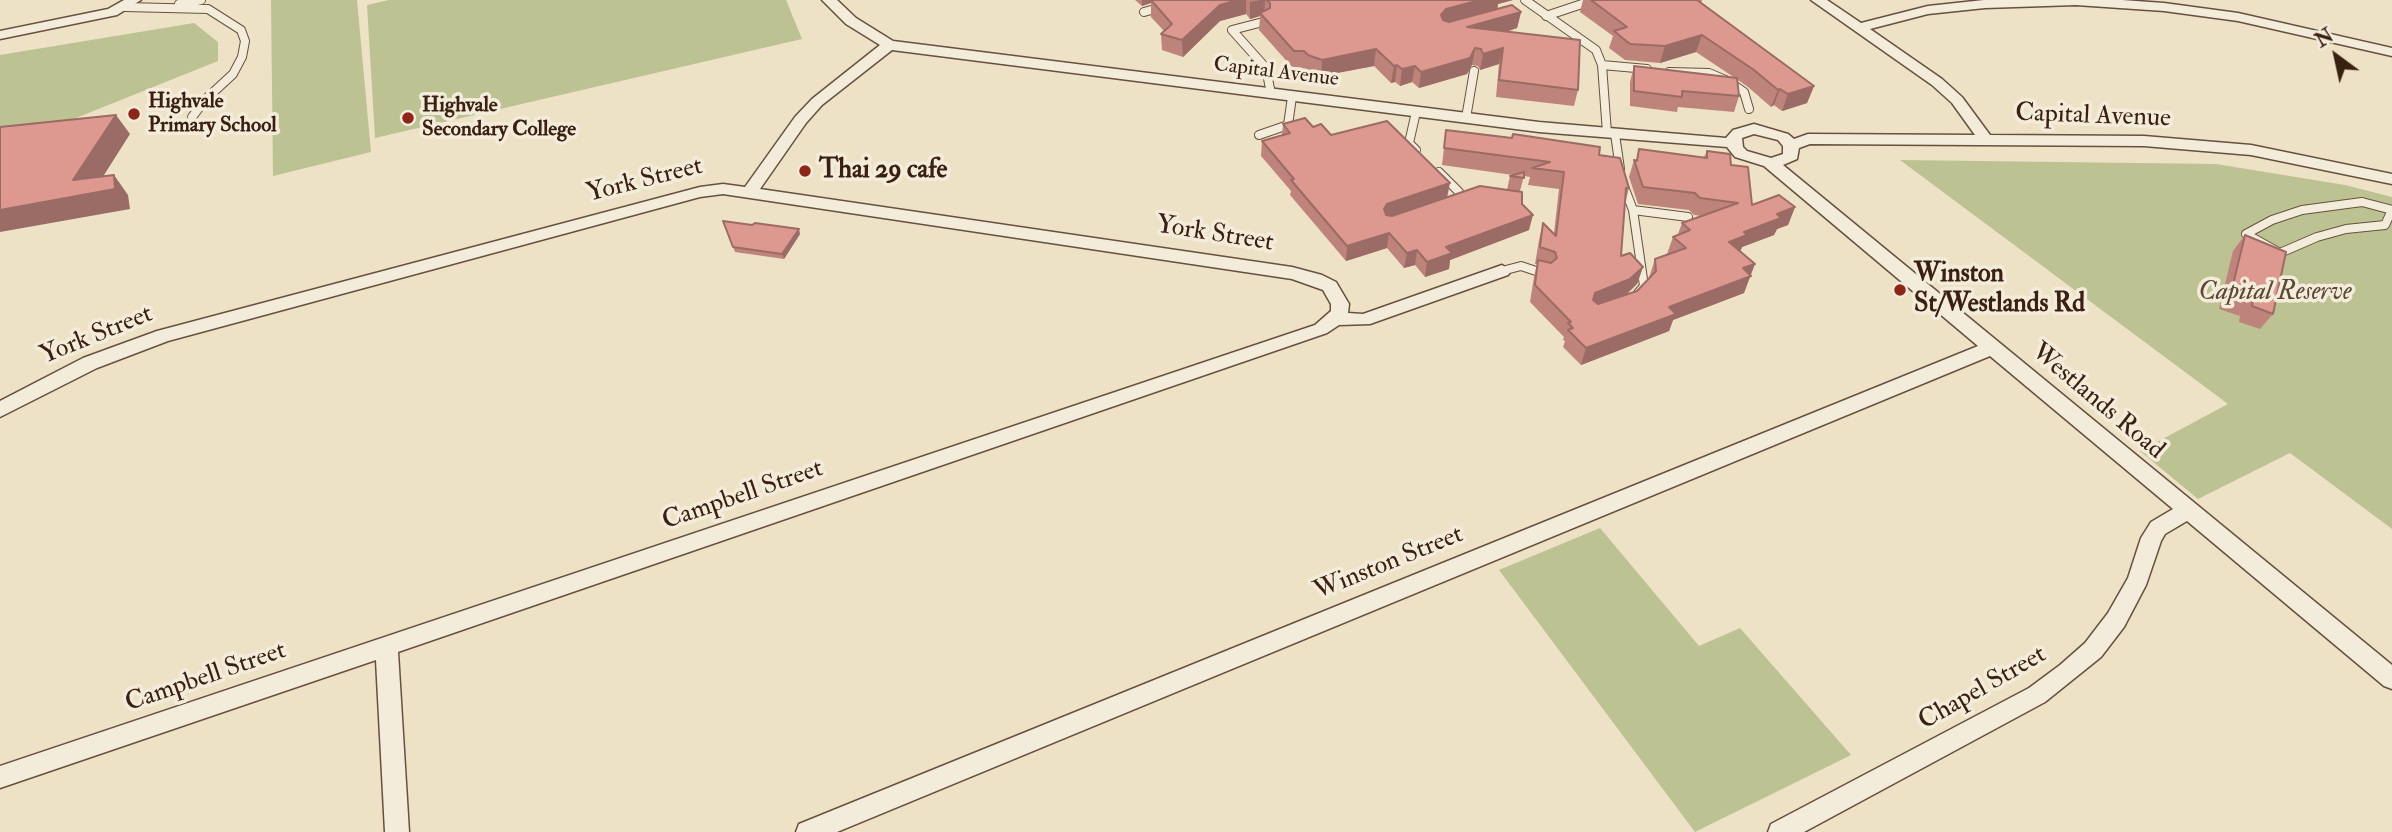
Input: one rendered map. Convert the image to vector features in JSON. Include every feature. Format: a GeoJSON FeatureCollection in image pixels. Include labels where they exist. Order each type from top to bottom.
{"type":"FeatureCollection","features":[{"type":"Feature","properties":{"kind":"street","name":"Capital Avenue"},"geometry":{"type":"LineString","coordinates":[[829,0],[851,21],[889,45],[1466,118],[1733,143]]}},
{"type":"Feature","properties":{"kind":"street"},"geometry":{"type":"LineString","coordinates":[[1818,0],[1937,82],[1957,100],[1985,139]]}},
{"type":"Feature","properties":{"kind":"street"},"geometry":{"type":"LineString","coordinates":[[1859,28],[1928,10],[1984,4],[2076,1],[2164,7],[2238,17],[2392,52]]}},
{"type":"Feature","properties":{"kind":"street"},"geometry":{"type":"LineString","coordinates":[[0,35],[129,4]]}},
{"type":"Feature","properties":{"kind":"street"},"geometry":{"type":"LineString","coordinates":[[751,191],[800,120],[817,102],[889,45]]}},
{"type":"Feature","properties":{"kind":"street"},"geometry":{"type":"LineString","coordinates":[[1733,143],[1738,133],[1754,129],[1774,132],[1791,145],[1791,156],[1786,160],[1770,163]]}},
{"type":"Feature","properties":{"kind":"street","name":"Capital Avenue"},"geometry":{"type":"LineString","coordinates":[[1791,145],[1808,139],[2144,141],[2251,150],[2392,179]]}},
{"type":"Feature","properties":{"kind":"street","name":"Westlands Road"},"geometry":{"type":"LineString","coordinates":[[1733,143],[1741,154],[1770,163],[2392,679]]}},
{"type":"Feature","properties":{"kind":"street","name":"York Street"},"geometry":{"type":"LineString","coordinates":[[0,410],[90,363],[163,336],[700,192],[723,189],[751,191],[1316,278],[1330,286],[1340,304],[1340,311],[1335,319]]}},
{"type":"Feature","properties":{"kind":"street","name":"Campbell Street"},"geometry":{"type":"LineString","coordinates":[[0,777],[1308,334],[1335,319],[1364,320],[1502,271]]}},
{"type":"Feature","properties":{"kind":"street","name":"Winston Street"},"geometry":{"type":"LineString","coordinates":[[808,832],[1991,348]]}},
{"type":"Feature","properties":{"kind":"street","name":"Chapel Street"},"geometry":{"type":"LineString","coordinates":[[1796,829],[2037,695],[2068,672],[2093,650],[2116,620],[2138,579],[2151,538],[2158,528],[2187,510]]}},
{"type":"Feature","properties":{"kind":"street"},"geometry":{"type":"LineString","coordinates":[[386,646],[397,832]]}},
{"type":"Feature","properties":{"kind":"lane"},"geometry":{"type":"LineString","coordinates":[[161,8],[201,0]]}},
{"type":"Feature","properties":{"kind":"lane"},"geometry":{"type":"LineString","coordinates":[[1144,12],[1186,0]]}},
{"type":"Feature","properties":{"kind":"lane"},"geometry":{"type":"LineString","coordinates":[[1525,0],[1595,50],[1602,65],[1611,133],[1623,184],[1633,210],[1644,286],[1628,302]]}},
{"type":"Feature","properties":{"kind":"lane"},"geometry":{"type":"LineString","coordinates":[[1546,16],[1594,0]]}},
{"type":"Feature","properties":{"kind":"lane"},"geometry":{"type":"LineString","coordinates":[[129,4],[208,9],[241,30],[245,41],[242,57],[233,74],[201,104],[192,117]]}},
{"type":"Feature","properties":{"kind":"lane"},"geometry":{"type":"LineString","coordinates":[[1521,11],[1533,8]]}},
{"type":"Feature","properties":{"kind":"lane"},"geometry":{"type":"LineString","coordinates":[[1263,22],[1232,30],[1266,68],[1271,94]]}},
{"type":"Feature","properties":{"kind":"lane"},"geometry":{"type":"LineString","coordinates":[[1602,65],[1709,73],[1744,92],[1749,109]]}},
{"type":"Feature","properties":{"kind":"lane"},"geometry":{"type":"LineString","coordinates":[[1466,118],[1474,71]]}},
{"type":"Feature","properties":{"kind":"lane"},"geometry":{"type":"LineString","coordinates":[[1259,135],[1288,125],[1292,97]]}},
{"type":"Feature","properties":{"kind":"lane"},"geometry":{"type":"LineString","coordinates":[[1416,112],[1409,143],[1425,159]]}},
{"type":"Feature","properties":{"kind":"lane"},"geometry":{"type":"LineString","coordinates":[[1434,167],[1459,192],[1472,194]]}},
{"type":"Feature","properties":{"kind":"lane"},"geometry":{"type":"LineString","coordinates":[[1445,206],[1457,202],[1459,192]]}},
{"type":"Feature","properties":{"kind":"lane"},"geometry":{"type":"LineString","coordinates":[[2362,202],[2392,210],[2385,225],[2346,229],[2317,237],[2280,253],[2246,234],[2272,220],[2313,208],[2362,202]]}},
{"type":"Feature","properties":{"kind":"lane"},"geometry":{"type":"LineString","coordinates":[[1633,210],[1688,217]]}},
{"type":"Feature","properties":{"kind":"lane"},"geometry":{"type":"LineString","coordinates":[[1502,271],[1521,266],[1546,274]]}},
{"type":"Feature","properties":{"kind":"green space"},"geometry":{"type":"Polygon","coordinates":[[[271,0],[357,0],[371,152],[273,176],[271,0]]]}},
{"type":"Feature","properties":{"kind":"green space"},"geometry":{"type":"Polygon","coordinates":[[[389,0],[786,0],[802,39],[375,138],[367,5],[389,0]]]}},
{"type":"Feature","properties":{"kind":"green space"},"geometry":{"type":"Polygon","coordinates":[[[194,23],[218,42],[218,61],[71,120],[0,128],[0,55],[194,23]]]}},
{"type":"Feature","properties":{"kind":"green space","name":"Capital Reserve"},"geometry":{"type":"Polygon","coordinates":[[[1900,160],[2216,164],[2345,185],[2392,197],[2392,529],[2290,453],[2198,499],[2140,451],[2228,404],[1900,160]]]}},
{"type":"Feature","properties":{"kind":"green space"},"geometry":{"type":"Polygon","coordinates":[[[1600,528],[1699,646],[1740,628],[1851,755],[1695,832],[1499,570],[1600,528]]]}},
{"type":"Feature","properties":{"kind":"building"},"geometry":{"type":"Polygon","coordinates":[[[1151,0],[1238,0],[1220,5],[1182,40],[1161,34],[1172,24],[1151,0]]]}},
{"type":"Feature","properties":{"kind":"building"},"geometry":{"type":"Polygon","coordinates":[[[1266,0],[1480,0],[1446,9],[1441,15],[1443,20],[1449,22],[1512,5],[1521,12],[1467,27],[1580,40],[1578,90],[1499,80],[1503,48],[1483,54],[1481,49],[1475,48],[1470,58],[1421,72],[1415,66],[1402,69],[1394,66],[1376,49],[1322,60],[1304,51],[1294,51],[1260,13],[1270,8],[1270,3],[1266,0]]]}},
{"type":"Feature","properties":{"kind":"building"},"geometry":{"type":"Polygon","coordinates":[[[1591,0],[1697,0],[1814,86],[1788,94],[1778,90],[1754,70],[1702,35],[1665,46],[1630,44],[1614,31],[1627,27],[1591,0]]]}},
{"type":"Feature","properties":{"kind":"building"},"geometry":{"type":"Polygon","coordinates":[[[1634,66],[1737,78],[1739,96],[1682,91],[1682,97],[1634,91],[1634,66]]]}},
{"type":"Feature","properties":{"kind":"building"},"geometry":{"type":"Polygon","coordinates":[[[116,115],[73,180],[114,175],[115,189],[0,210],[0,127],[116,115]]]}},
{"type":"Feature","properties":{"kind":"building"},"geometry":{"type":"Polygon","coordinates":[[[1305,118],[1313,127],[1321,124],[1331,135],[1387,121],[1450,183],[1387,204],[1384,209],[1386,215],[1392,216],[1480,186],[1522,192],[1522,204],[1533,215],[1446,247],[1452,253],[1427,262],[1417,250],[1407,253],[1389,233],[1347,246],[1262,141],[1290,133],[1283,124],[1305,118]]]}},
{"type":"Feature","properties":{"kind":"building"},"geometry":{"type":"Polygon","coordinates":[[[1446,130],[1512,138],[1513,134],[1600,147],[1599,155],[1620,158],[1629,188],[1626,188],[1621,256],[1630,253],[1643,267],[1630,279],[1595,293],[1593,300],[1598,304],[1637,291],[1656,271],[1655,259],[1686,248],[1673,237],[1690,230],[1682,223],[1738,203],[1700,198],[1695,193],[1643,187],[1634,160],[1637,161],[1639,149],[1707,158],[1707,151],[1730,154],[1731,165],[1748,167],[1752,205],[1779,195],[1795,207],[1777,214],[1781,218],[1744,232],[1747,235],[1729,242],[1755,264],[1743,268],[1751,276],[1669,307],[1676,314],[1586,348],[1568,330],[1573,328],[1568,323],[1571,322],[1535,285],[1538,260],[1551,263],[1557,258],[1555,252],[1540,247],[1543,223],[1556,236],[1564,172],[1532,168],[1550,162],[1444,148],[1446,130]]]}},
{"type":"Feature","properties":{"kind":"building"},"geometry":{"type":"Polygon","coordinates":[[[1524,172],[1524,178],[1510,176],[1524,172]]]}},
{"type":"Feature","properties":{"kind":"building"},"geometry":{"type":"Polygon","coordinates":[[[723,221],[799,229],[782,254],[733,247],[723,221]]]}},
{"type":"Feature","properties":{"kind":"building"},"geometry":{"type":"Polygon","coordinates":[[[2245,235],[2286,252],[2273,314],[2252,306],[2253,301],[2231,293],[2245,235]]]}},
{"type":"Feature","properties":{"kind":"place","name":"Highvale Primary School"},"geometry":{"type":"Point","coordinates":[134,114]}},
{"type":"Feature","properties":{"kind":"place","name":"Highvale Secondary College"},"geometry":{"type":"Point","coordinates":[408,118]}},
{"type":"Feature","properties":{"kind":"place","name":"Thai 29 cafe"},"geometry":{"type":"Point","coordinates":[805,171]}},
{"type":"Feature","properties":{"kind":"place","name":"Winston St/Westlands Rd"},"geometry":{"type":"Point","coordinates":[1900,290]}}]}
